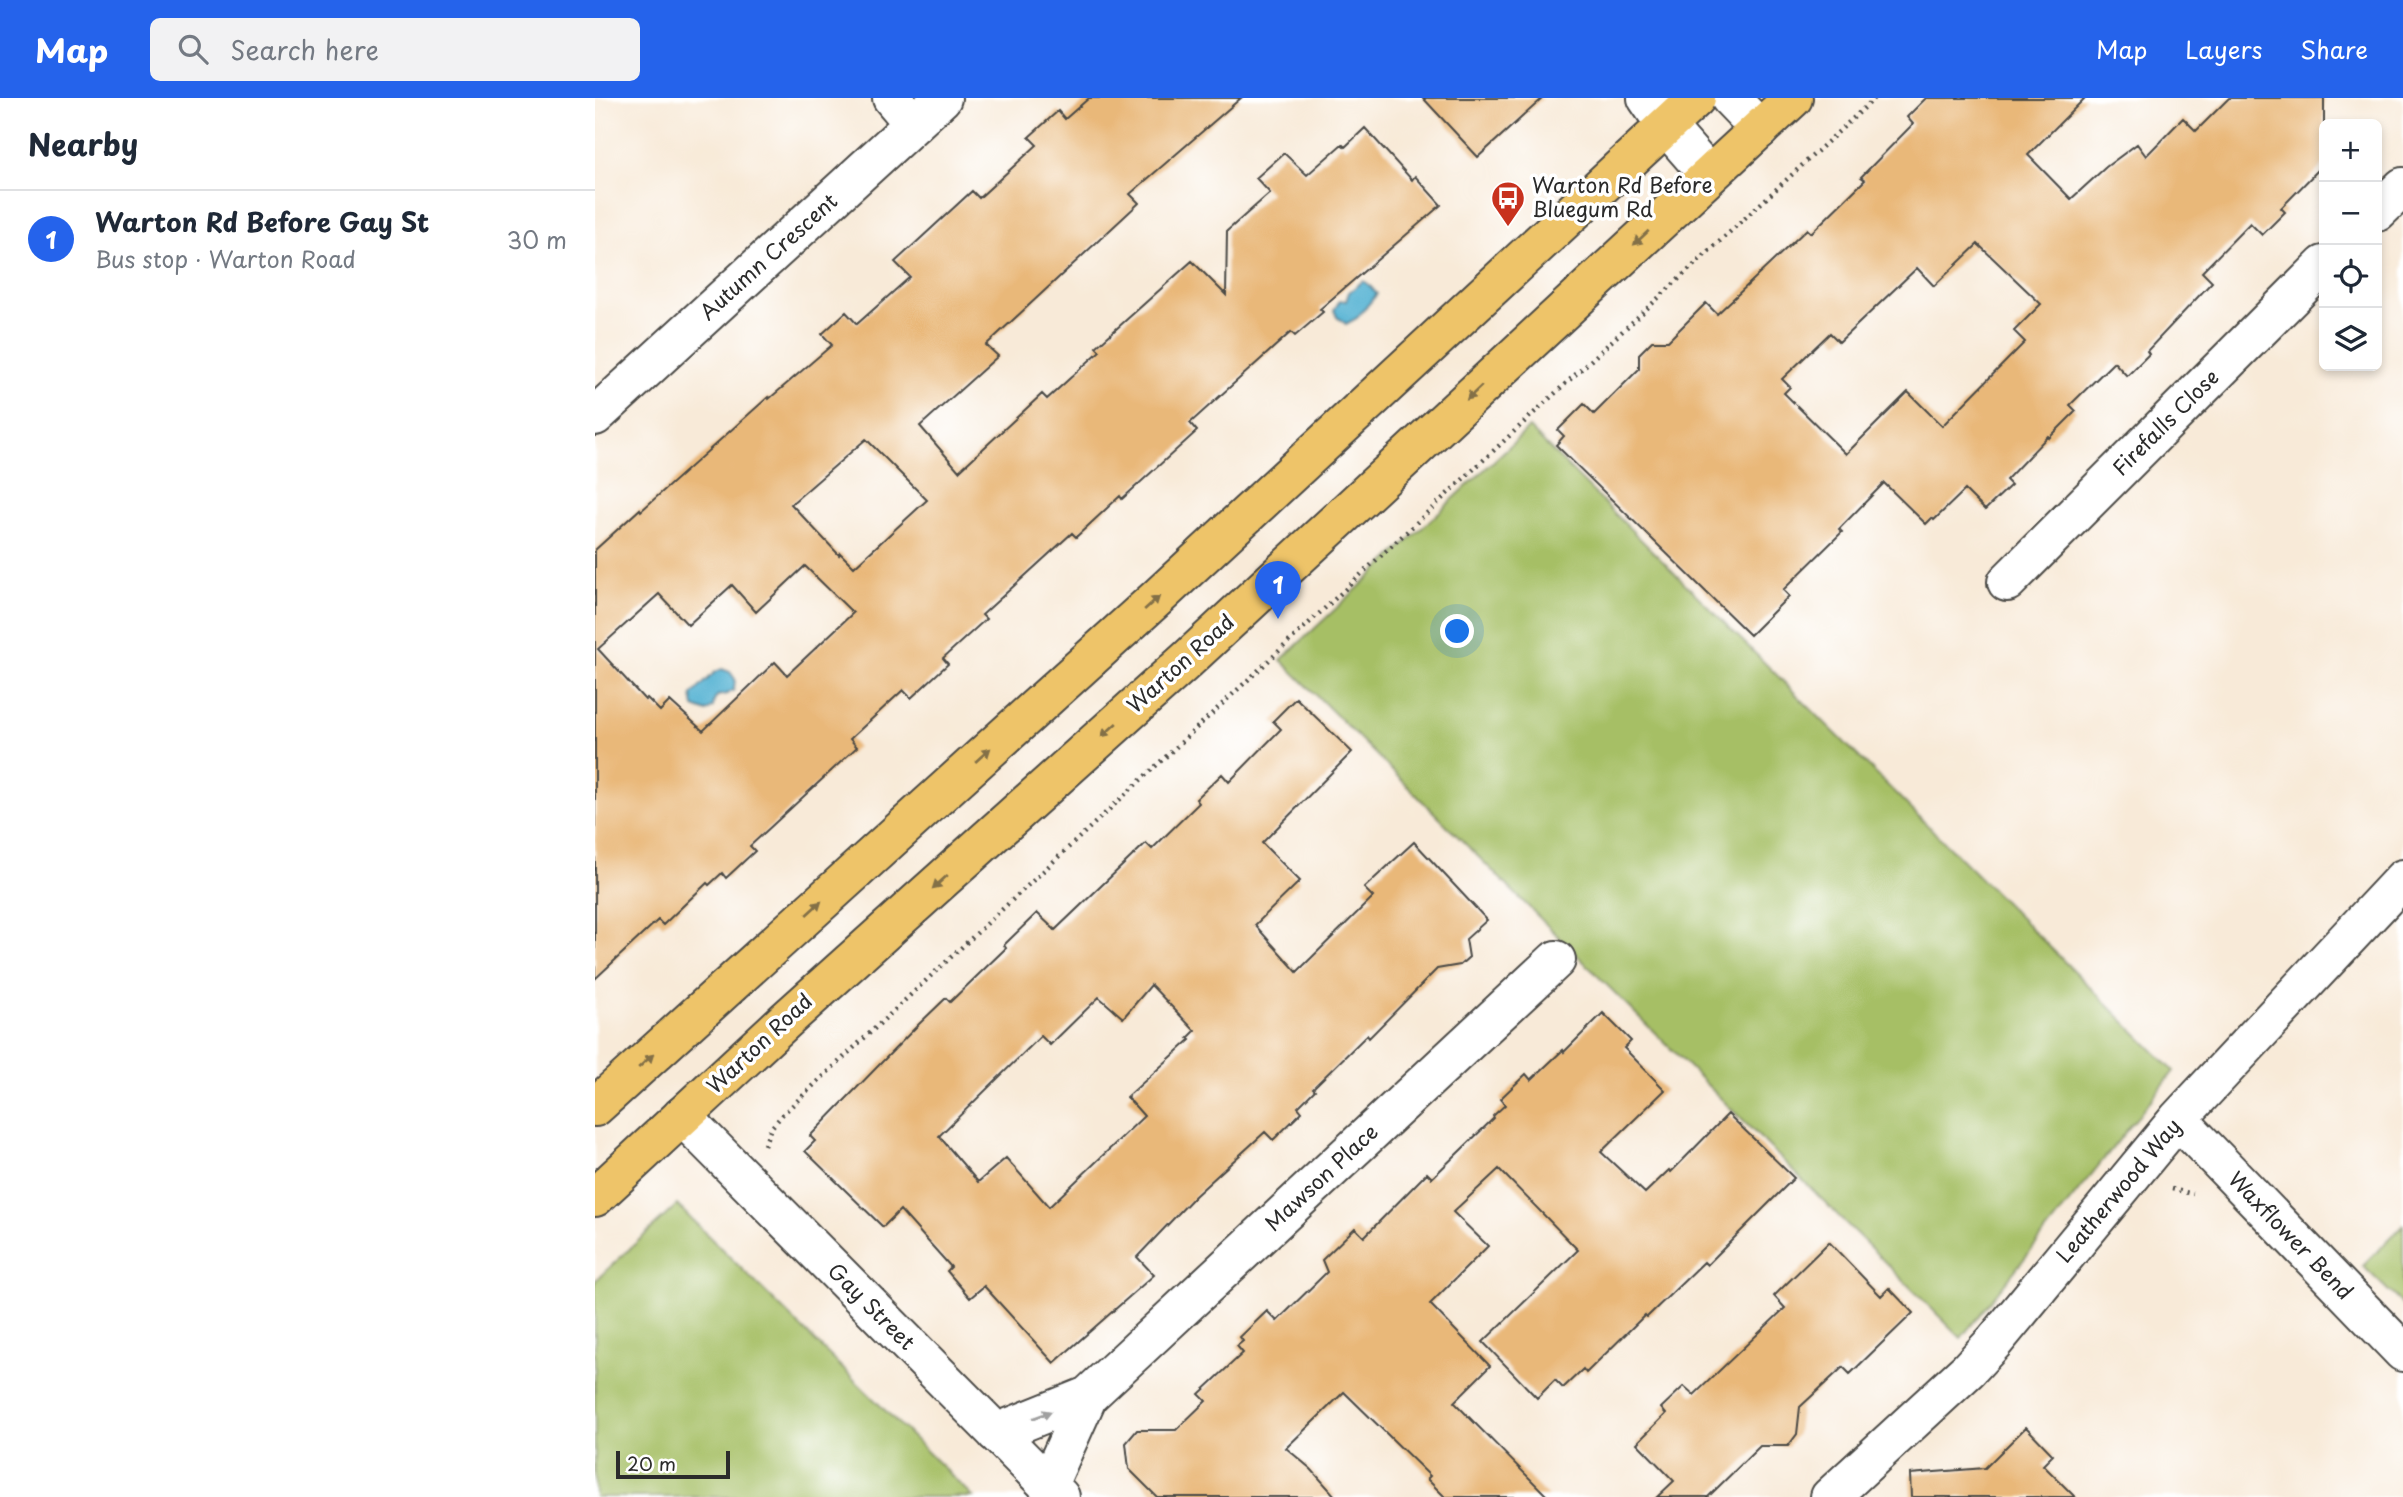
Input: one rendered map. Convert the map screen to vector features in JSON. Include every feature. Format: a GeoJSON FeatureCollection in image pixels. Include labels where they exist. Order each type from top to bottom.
{"type":"FeatureCollection","features":[{"type":"Feature","properties":{"kind":"main road"},"geometry":{"type":"LineString","coordinates":[[595,1107],[1157,598],[1657,112],[1696,98]]}},
{"type":"Feature","properties":{"kind":"main road","name":"Warton Road"},"geometry":{"type":"LineString","coordinates":[[595,1198],[796,1011],[1197,650],[1793,98]]}},
{"type":"Feature","properties":{"kind":"street","name":"Autumn Crescent"},"geometry":{"type":"LineString","coordinates":[[595,416],[903,111],[942,98]]}},
{"type":"Feature","properties":{"kind":"street"},"geometry":{"type":"LineString","coordinates":[[1730,98],[1760,129]]}},
{"type":"Feature","properties":{"kind":"street"},"geometry":{"type":"LineString","coordinates":[[1657,112],[1709,175]]}},
{"type":"Feature","properties":{"kind":"street"},"geometry":{"type":"LineString","coordinates":[[2382,207],[2403,187]]}},
{"type":"Feature","properties":{"kind":"street","name":"Firefalls Close"},"geometry":{"type":"LineString","coordinates":[[2007,582],[2319,270]]}},
{"type":"Feature","properties":{"kind":"street","name":"Leatherwood Way"},"geometry":{"type":"LineString","coordinates":[[1831,1497],[1968,1370],[1994,1342],[2178,1119],[2403,879]]}},
{"type":"Feature","properties":{"kind":"street","name":"Mawson Place"},"geometry":{"type":"LineString","coordinates":[[996,1433],[1088,1396],[1556,960]]}},
{"type":"Feature","properties":{"kind":"street","name":"Gay Street"},"geometry":{"type":"LineString","coordinates":[[682,1116],[1054,1491]]}},
{"type":"Feature","properties":{"kind":"street","name":"Waxflower Bend"},"geometry":{"type":"LineString","coordinates":[[2178,1119],[2403,1352]]}},
{"type":"Feature","properties":{"kind":"street","name":"Mawson Place"},"geometry":{"type":"LineString","coordinates":[[1054,1491],[1088,1396]]}},
{"type":"Feature","properties":{"kind":"path"},"geometry":{"type":"LineString","coordinates":[[764,1146],[771,1128],[783,1114],[1560,388],[1875,98]]}},
{"type":"Feature","properties":{"kind":"green space"},"geometry":{"type":"Polygon","coordinates":[[[1529,428],[2174,1071],[1961,1338],[1281,660],[1529,428]]]}},
{"type":"Feature","properties":{"kind":"green space"},"geometry":{"type":"Polygon","coordinates":[[[677,1205],[973,1497],[595,1497],[595,1281],[677,1205]]]}},
{"type":"Feature","properties":{"kind":"green space"},"geometry":{"type":"Polygon","coordinates":[[[2403,1225],[2403,1305],[2363,1266],[2403,1225]]]}},
{"type":"Feature","properties":{"kind":"water"},"geometry":{"type":"Polygon","coordinates":[[[1363,281],[1377,294],[1357,318],[1346,324],[1337,317],[1334,310],[1340,300],[1346,301],[1349,292],[1363,281]]]}},
{"type":"Feature","properties":{"kind":"water"},"geometry":{"type":"Polygon","coordinates":[[[722,669],[730,672],[735,679],[734,690],[717,696],[713,707],[707,712],[694,707],[692,695],[715,672],[722,669]]]}},
{"type":"Feature","properties":{"kind":"building"},"geometry":{"type":"Polygon","coordinates":[[[1089,98],[1241,98],[1130,194],[1139,203],[986,345],[998,356],[920,426],[959,471],[1042,394],[1047,399],[1100,351],[1096,347],[1192,261],[1226,295],[1227,231],[1270,193],[1256,178],[1284,153],[1307,175],[1342,144],[1345,147],[1365,128],[1412,180],[1415,176],[1441,205],[1320,309],[1323,312],[1295,336],[1291,332],[1190,423],[1197,431],[1122,499],[1120,496],[1076,537],[1072,533],[982,615],[986,619],[943,658],[948,664],[911,698],[903,690],[850,739],[857,747],[750,846],[755,851],[726,878],[722,873],[709,885],[707,883],[663,925],[658,920],[595,979],[595,550],[768,397],[769,399],[832,345],[822,334],[846,312],[857,324],[910,277],[895,262],[972,191],[979,198],[1037,145],[1029,137],[1058,111],[1065,119],[1089,98]],[[866,439],[791,504],[839,555],[840,553],[854,567],[927,500],[866,439]],[[805,566],[756,612],[732,585],[688,625],[659,594],[598,649],[645,700],[647,698],[660,711],[670,701],[703,731],[775,662],[787,675],[853,613],[805,566]]]}},
{"type":"Feature","properties":{"kind":"building"},"geometry":{"type":"Polygon","coordinates":[[[1423,98],[1543,98],[1478,157],[1423,98]]]}},
{"type":"Feature","properties":{"kind":"building"},"geometry":{"type":"Polygon","coordinates":[[[1926,98],[2085,98],[2028,155],[2071,199],[2106,167],[2137,144],[2146,156],[2183,118],[2196,131],[2229,98],[2324,98],[2324,119],[2319,119],[2319,169],[2281,208],[2285,212],[2262,235],[2250,223],[2202,272],[2212,282],[2147,351],[2149,354],[2127,376],[2114,362],[2070,405],[2076,411],[2006,480],[2011,485],[1985,510],[1965,490],[1934,520],[1932,518],[1926,524],[1884,483],[1839,529],[1842,532],[1783,590],[1789,596],[1750,635],[1556,445],[1564,436],[1558,430],[1584,404],[1594,414],[1639,369],[1639,354],[1652,341],[1668,341],[1706,303],[1717,314],[1807,229],[1811,233],[1865,180],[1861,177],[1913,124],[1907,117],[1926,98]],[[1978,244],[1934,286],[1917,268],[1839,342],[1830,333],[1782,379],[1790,387],[1784,393],[1846,454],[1908,392],[1942,426],[2025,342],[2014,331],[2041,304],[1978,244]]]}},
{"type":"Feature","properties":{"kind":"building"},"geometry":{"type":"Polygon","coordinates":[[[1296,698],[1352,752],[1262,843],[1300,881],[1255,925],[1297,972],[1373,897],[1364,888],[1414,842],[1487,920],[1466,939],[1469,957],[1460,965],[1437,969],[1369,1038],[1367,1035],[1313,1088],[1315,1090],[1298,1107],[1302,1112],[1273,1140],[1265,1132],[1195,1196],[1137,1257],[1154,1275],[1054,1363],[984,1286],[970,1298],[947,1271],[951,1267],[900,1210],[883,1227],[805,1151],[815,1141],[810,1136],[919,1024],[946,998],[950,1002],[1006,948],[1004,945],[1037,913],[1055,930],[1146,843],[1152,849],[1199,803],[1196,799],[1222,774],[1229,782],[1281,729],[1273,721],[1296,698]],[[1151,985],[1123,1018],[1099,997],[1050,1045],[1041,1036],[939,1136],[978,1182],[1006,1158],[1049,1207],[1144,1116],[1127,1097],[1190,1040],[1188,1038],[1195,1031],[1151,985]]]}},
{"type":"Feature","properties":{"kind":"building"},"geometry":{"type":"Polygon","coordinates":[[[1603,1013],[1631,1041],[1624,1048],[1665,1090],[1601,1152],[1645,1193],[1669,1170],[1671,1172],[1728,1114],[1794,1178],[1707,1265],[1704,1262],[1586,1373],[1583,1369],[1563,1388],[1555,1380],[1537,1398],[1483,1342],[1578,1250],[1499,1169],[1453,1212],[1488,1246],[1430,1304],[1490,1366],[1454,1402],[1548,1497],[1445,1497],[1427,1479],[1430,1476],[1344,1392],[1286,1448],[1311,1469],[1336,1497],[1157,1497],[1129,1469],[1126,1443],[1137,1430],[1176,1430],[1206,1401],[1199,1394],[1243,1353],[1237,1346],[1243,1341],[1240,1337],[1267,1311],[1277,1321],[1327,1272],[1322,1260],[1355,1228],[1364,1237],[1427,1173],[1432,1178],[1494,1118],[1505,1105],[1500,1099],[1526,1074],[1531,1080],[1603,1013]]]}},
{"type":"Feature","properties":{"kind":"building"},"geometry":{"type":"Polygon","coordinates":[[[1829,1242],[1881,1296],[1889,1288],[1913,1313],[1850,1374],[1843,1367],[1800,1407],[1797,1434],[1788,1446],[1760,1446],[1708,1497],[1657,1497],[1674,1481],[1637,1443],[1666,1414],[1661,1408],[1684,1386],[1694,1395],[1785,1308],[1774,1296],[1829,1242]]]}},
{"type":"Feature","properties":{"kind":"building"},"geometry":{"type":"Polygon","coordinates":[[[2026,1427],[2053,1455],[2043,1465],[2075,1497],[1911,1497],[1910,1474],[1985,1468],[2026,1427]]]}},
{"type":"Feature","properties":{"kind":"place","name":"Warton Rd Before Bluegum Rd"},"geometry":{"type":"Point","coordinates":[1508,228]}},
{"type":"Feature","properties":{"kind":"place","name":"Warton Rd Before Gay St"},"geometry":{"type":"Point","coordinates":[1278,619]}}]}
